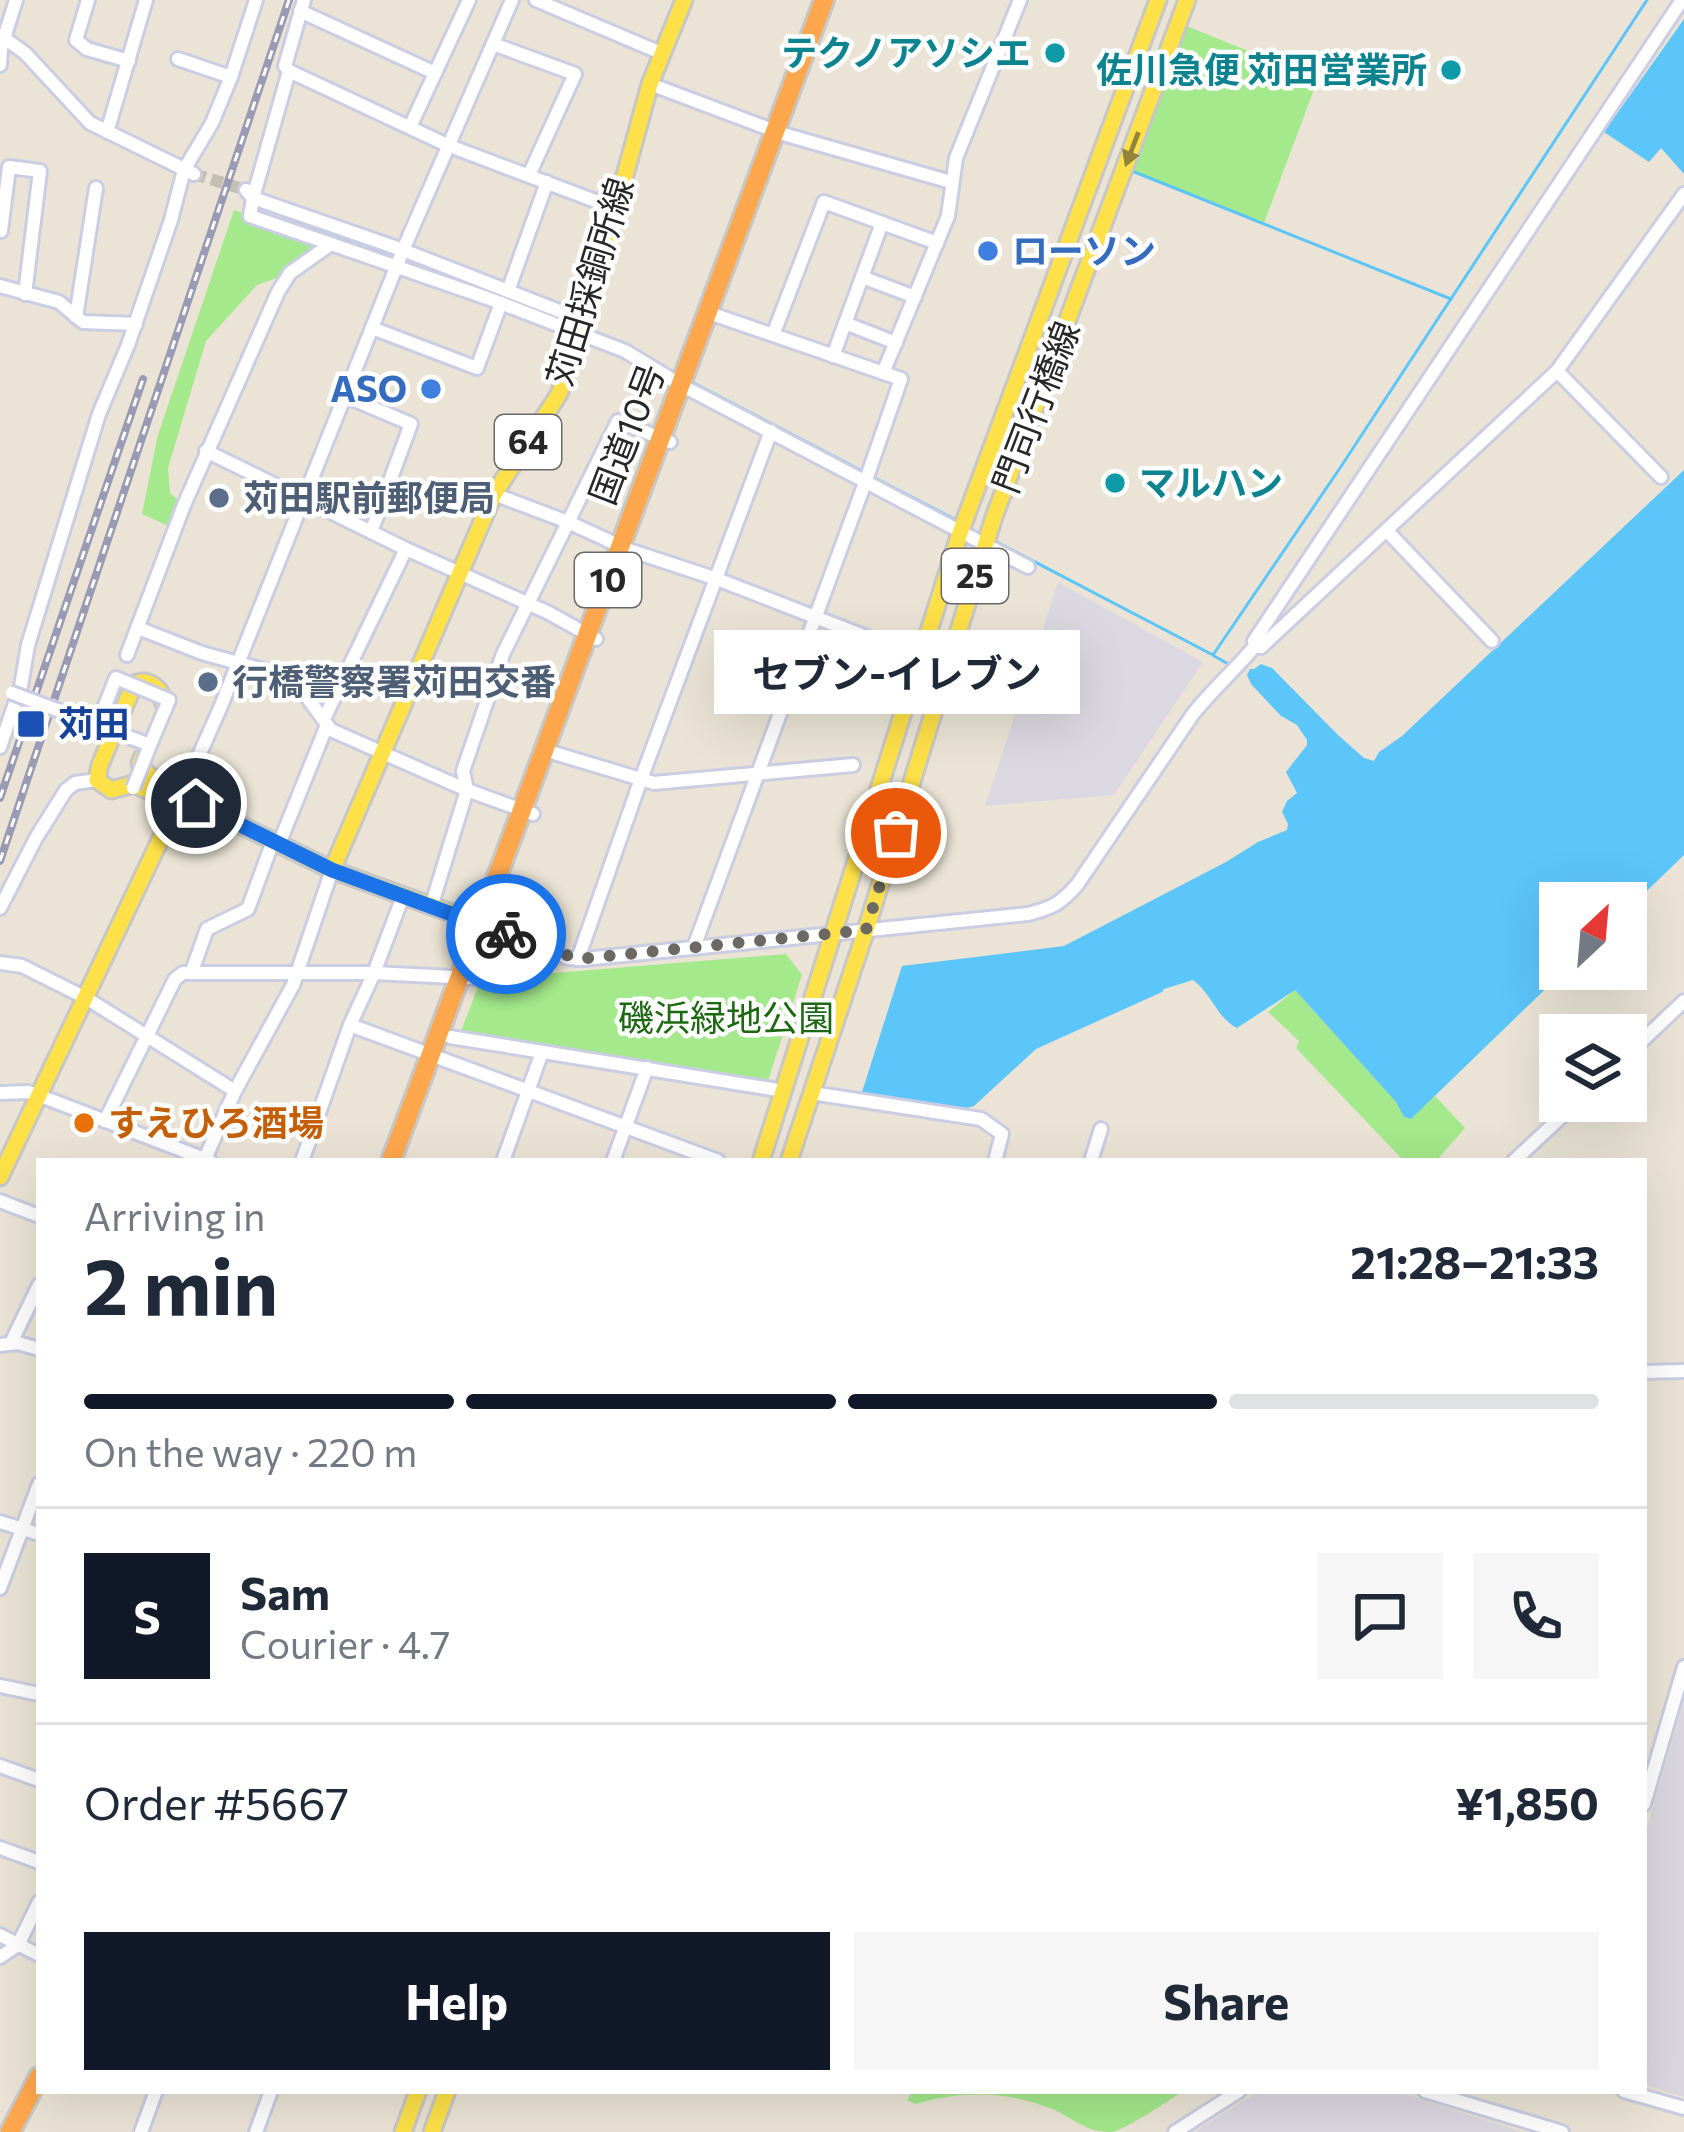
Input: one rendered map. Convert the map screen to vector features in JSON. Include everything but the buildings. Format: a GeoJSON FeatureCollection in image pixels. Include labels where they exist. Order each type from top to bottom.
{"type":"FeatureCollection","features":[{"type":"Feature","properties":{"kind":"highway","name":"国道10号"},"geometry":{"type":"LineString","coordinates":[[685,387],[715,315],[824,0]]}},
{"type":"Feature","properties":{"kind":"highway","name":"国道10号"},"geometry":{"type":"LineString","coordinates":[[392,1158],[467,976],[779,133],[834,0]]}},
{"type":"Feature","properties":{"kind":"highway","name":"国道10号"},"geometry":{"type":"LineString","coordinates":[[528,813],[592,637]]}},
{"type":"Feature","properties":{"kind":"highway","name":"国道10号"},"geometry":{"type":"LineString","coordinates":[[405,1158],[436,1057],[450,1037],[467,976]]}},
{"type":"Feature","properties":{"kind":"highway"},"geometry":{"type":"LineString","coordinates":[[10,2132],[36,2083]]}},
{"type":"Feature","properties":{"kind":"highway"},"geometry":{"type":"LineString","coordinates":[[20,2132],[41,2094]]}},
{"type":"Feature","properties":{"kind":"main road","name":"苅田採銅所線"},"geometry":{"type":"LineString","coordinates":[[332,870],[494,494],[559,394],[583,328],[650,84],[684,0]]}},
{"type":"Feature","properties":{"kind":"main road","name":"門司行橋線"},"geometry":{"type":"LineString","coordinates":[[762,1158],[959,533],[1158,0]]}},
{"type":"Feature","properties":{"kind":"main road","name":"門司行橋線"},"geometry":{"type":"LineString","coordinates":[[790,1158],[866,930],[984,545],[1187,0]]}},
{"type":"Feature","properties":{"kind":"main road"},"geometry":{"type":"LineString","coordinates":[[181,796],[162,797],[134,784],[111,790],[97,780],[134,684],[155,686],[164,699],[140,763],[142,769],[181,796],[332,870],[485,926]]}},
{"type":"Feature","properties":{"kind":"main road"},"geometry":{"type":"LineString","coordinates":[[0,1177],[181,796]]}},
{"type":"Feature","properties":{"kind":"main road"},"geometry":{"type":"LineString","coordinates":[[403,2132],[417,2094]]}},
{"type":"Feature","properties":{"kind":"main road"},"geometry":{"type":"LineString","coordinates":[[432,2132],[446,2094]]}},
{"type":"Feature","properties":{"kind":"street"},"geometry":{"type":"LineString","coordinates":[[0,65],[2,36],[16,0]]}},
{"type":"Feature","properties":{"kind":"street"},"geometry":{"type":"LineString","coordinates":[[88,0],[76,40],[87,49],[128,62]]}},
{"type":"Feature","properties":{"kind":"street"},"geometry":{"type":"LineString","coordinates":[[107,132],[146,0]]}},
{"type":"Feature","properties":{"kind":"street"},"geometry":{"type":"LineString","coordinates":[[0,747],[99,414],[136,324],[170,220],[231,77],[256,0]]}},
{"type":"Feature","properties":{"kind":"street"},"geometry":{"type":"LineString","coordinates":[[410,128],[469,0]]}},
{"type":"Feature","properties":{"kind":"street"},"geometry":{"type":"LineString","coordinates":[[181,796],[403,250],[512,0]]}},
{"type":"Feature","properties":{"kind":"street"},"geometry":{"type":"LineString","coordinates":[[536,0],[662,52]]}},
{"type":"Feature","properties":{"kind":"street"},"geometry":{"type":"LineString","coordinates":[[883,373],[948,216],[956,158],[1020,0]]}},
{"type":"Feature","properties":{"kind":"street"},"geometry":{"type":"LineString","coordinates":[[1255,646],[1253,641],[1682,0]]}},
{"type":"Feature","properties":{"kind":"street"},"geometry":{"type":"LineString","coordinates":[[435,74],[302,6],[285,66],[447,145],[614,208]]}},
{"type":"Feature","properties":{"kind":"street"},"geometry":{"type":"LineString","coordinates":[[2,36],[25,53],[90,123],[189,172]]}},
{"type":"Feature","properties":{"kind":"street"},"geometry":{"type":"LineString","coordinates":[[493,44],[575,74],[530,176]]}},
{"type":"Feature","properties":{"kind":"street"},"geometry":{"type":"LineString","coordinates":[[178,59],[231,77]]}},
{"type":"Feature","properties":{"kind":"street"},"geometry":{"type":"LineString","coordinates":[[290,71],[249,194],[250,216],[396,267],[504,297]]}},
{"type":"Feature","properties":{"kind":"street"},"geometry":{"type":"LineString","coordinates":[[650,84],[779,133],[951,182]]}},
{"type":"Feature","properties":{"kind":"street"},"geometry":{"type":"LineString","coordinates":[[25,294],[40,171],[9,167],[0,231],[32,236]]}},
{"type":"Feature","properties":{"kind":"street"},"geometry":{"type":"LineString","coordinates":[[372,328],[477,368],[547,182]]}},
{"type":"Feature","properties":{"kind":"street"},"geometry":{"type":"LineString","coordinates":[[76,316],[95,188]]}},
{"type":"Feature","properties":{"kind":"street"},"geometry":{"type":"LineString","coordinates":[[249,194],[403,250],[583,328],[685,387],[1028,567]]}},
{"type":"Feature","properties":{"kind":"street"},"geometry":{"type":"LineString","coordinates":[[1255,646],[1261,647],[1556,371],[1684,194]]}},
{"type":"Feature","properties":{"kind":"street"},"geometry":{"type":"LineString","coordinates":[[773,335],[824,202],[937,243]]}},
{"type":"Feature","properties":{"kind":"street"},"geometry":{"type":"LineString","coordinates":[[832,356],[882,223]]}},
{"type":"Feature","properties":{"kind":"street"},"geometry":{"type":"LineString","coordinates":[[127,656],[206,451],[278,292],[290,273],[331,244]]}},
{"type":"Feature","properties":{"kind":"street"},"geometry":{"type":"LineString","coordinates":[[862,277],[914,297]]}},
{"type":"Feature","properties":{"kind":"street"},"geometry":{"type":"LineString","coordinates":[[0,286],[59,302],[83,322],[136,324]]}},
{"type":"Feature","properties":{"kind":"street"},"geometry":{"type":"LineString","coordinates":[[694,947],[901,379],[715,315]]}},
{"type":"Feature","properties":{"kind":"street"},"geometry":{"type":"LineString","coordinates":[[845,323],[896,343]]}},
{"type":"Feature","properties":{"kind":"street"},"geometry":{"type":"LineString","coordinates":[[1556,371],[1661,477]]}},
{"type":"Feature","properties":{"kind":"street"},"geometry":{"type":"LineString","coordinates":[[345,396],[411,424],[371,532]]}},
{"type":"Feature","properties":{"kind":"street"},"geometry":{"type":"LineString","coordinates":[[431,907],[467,790],[463,771],[503,653],[617,421],[665,441]]}},
{"type":"Feature","properties":{"kind":"street"},"geometry":{"type":"LineString","coordinates":[[578,959],[771,431]]}},
{"type":"Feature","properties":{"kind":"street"},"geometry":{"type":"LineString","coordinates":[[206,451],[592,637]]}},
{"type":"Feature","properties":{"kind":"street"},"geometry":{"type":"LineString","coordinates":[[494,494],[624,549],[717,579],[895,648]]}},
{"type":"Feature","properties":{"kind":"street"},"geometry":{"type":"LineString","coordinates":[[1387,531],[1492,641]]}},
{"type":"Feature","properties":{"kind":"street"},"geometry":{"type":"LineString","coordinates":[[192,971],[207,929],[248,909],[325,722],[406,549]]}},
{"type":"Feature","properties":{"kind":"street"},"geometry":{"type":"LineString","coordinates":[[137,628],[190,649],[269,670],[306,696],[325,722],[381,752],[528,813]]}},
{"type":"Feature","properties":{"kind":"street"},"geometry":{"type":"LineString","coordinates":[[485,926],[578,959],[1053,908],[1077,886],[1193,714],[1255,646]]}},
{"type":"Feature","properties":{"kind":"street"},"geometry":{"type":"LineString","coordinates":[[98,723],[116,678],[169,700],[133,788]]}},
{"type":"Feature","properties":{"kind":"street"},"geometry":{"type":"LineString","coordinates":[[12,692],[150,745]]}},
{"type":"Feature","properties":{"kind":"street"},"geometry":{"type":"LineString","coordinates":[[554,752],[654,783],[853,764]]}},
{"type":"Feature","properties":{"kind":"street"},"geometry":{"type":"LineString","coordinates":[[0,908],[67,790],[75,783],[97,780]]}},
{"type":"Feature","properties":{"kind":"street"},"geometry":{"type":"LineString","coordinates":[[207,1158],[235,1091],[293,985],[332,870]]}},
{"type":"Feature","properties":{"kind":"street"},"geometry":{"type":"LineString","coordinates":[[303,1158],[403,896]]}},
{"type":"Feature","properties":{"kind":"street"},"geometry":{"type":"LineString","coordinates":[[0,963],[22,966],[86,998],[235,1091]]}},
{"type":"Feature","properties":{"kind":"street"},"geometry":{"type":"LineString","coordinates":[[105,1121],[175,979],[183,973],[467,976]]}},
{"type":"Feature","properties":{"kind":"street"},"geometry":{"type":"LineString","coordinates":[[1647,1036],[1684,1001]]}},
{"type":"Feature","properties":{"kind":"street"},"geometry":{"type":"LineString","coordinates":[[350,1025],[710,1158]]}},
{"type":"Feature","properties":{"kind":"street"},"geometry":{"type":"LineString","coordinates":[[450,1037],[784,1091]]}},
{"type":"Feature","properties":{"kind":"street"},"geometry":{"type":"LineString","coordinates":[[504,1158],[542,1052]]}},
{"type":"Feature","properties":{"kind":"street"},"geometry":{"type":"LineString","coordinates":[[614,1158],[647,1068]]}},
{"type":"Feature","properties":{"kind":"street"},"geometry":{"type":"LineString","coordinates":[[0,1093],[38,1095],[201,1158]]}},
{"type":"Feature","properties":{"kind":"street"},"geometry":{"type":"LineString","coordinates":[[812,1093],[981,1119],[1002,1134],[996,1158]]}},
{"type":"Feature","properties":{"kind":"street"},"geometry":{"type":"LineString","coordinates":[[1517,1158],[1556,1122]]}},
{"type":"Feature","properties":{"kind":"street"},"geometry":{"type":"LineString","coordinates":[[1092,1158],[1101,1129]]}},
{"type":"Feature","properties":{"kind":"street"},"geometry":{"type":"LineString","coordinates":[[0,1201],[36,1215]]}},
{"type":"Feature","properties":{"kind":"street"},"geometry":{"type":"LineString","coordinates":[[36,1290],[5,1344],[36,1349]]}},
{"type":"Feature","properties":{"kind":"street"},"geometry":{"type":"LineString","coordinates":[[1647,1372],[1684,1371]]}},
{"type":"Feature","properties":{"kind":"street"},"geometry":{"type":"LineString","coordinates":[[0,1588],[36,1492]]}},
{"type":"Feature","properties":{"kind":"street"},"geometry":{"type":"LineString","coordinates":[[0,1522],[36,1533]]}},
{"type":"Feature","properties":{"kind":"street"},"geometry":{"type":"LineString","coordinates":[[1647,1794],[1684,1667]]}},
{"type":"Feature","properties":{"kind":"street"},"geometry":{"type":"LineString","coordinates":[[0,1686],[36,1693]]}},
{"type":"Feature","properties":{"kind":"street"},"geometry":{"type":"LineString","coordinates":[[0,1766],[36,1779]]}},
{"type":"Feature","properties":{"kind":"street"},"geometry":{"type":"LineString","coordinates":[[0,1848],[36,1861]]}},
{"type":"Feature","properties":{"kind":"street"},"geometry":{"type":"LineString","coordinates":[[0,1957],[18,1945],[36,1907]]}},
{"type":"Feature","properties":{"kind":"street"},"geometry":{"type":"LineString","coordinates":[[0,1935],[36,1954]]}},
{"type":"Feature","properties":{"kind":"street"},"geometry":{"type":"LineString","coordinates":[[141,2132],[156,2094]]}},
{"type":"Feature","properties":{"kind":"street"},"geometry":{"type":"LineString","coordinates":[[256,2132],[270,2094]]}},
{"type":"Feature","properties":{"kind":"street"},"geometry":{"type":"LineString","coordinates":[[1175,2132],[1234,2094]]}},
{"type":"Feature","properties":{"kind":"street"},"geometry":{"type":"LineString","coordinates":[[1434,2094],[1530,2127],[1562,2132]]}},
{"type":"Feature","properties":{"kind":"street"},"geometry":{"type":"LineString","coordinates":[[1635,2094],[1684,2108]]}},
{"type":"Feature","properties":{"kind":"shaded area"},"geometry":{"type":"Polygon","coordinates":[[[1058,582],[1203,662],[1114,795],[985,806],[1058,582]]]}},
{"type":"Feature","properties":{"kind":"shaded area"},"geometry":{"type":"Polygon","coordinates":[[[1684,1701],[1684,2097],[1647,2086],[1647,1828],[1684,1701]]]}},
{"type":"Feature","properties":{"kind":"shaded area"},"geometry":{"type":"Polygon","coordinates":[[[1254,2094],[1404,2094],[1522,2132],[1194,2132],[1254,2094]]]}},
{"type":"Feature","properties":{"kind":"green space"},"geometry":{"type":"Polygon","coordinates":[[[1179,23],[1318,79],[1264,223],[1125,168],[1179,23]]]}},
{"type":"Feature","properties":{"kind":"green space"},"geometry":{"type":"Polygon","coordinates":[[[234,210],[331,244],[290,273],[257,285],[206,341],[168,468],[170,493],[184,505],[175,529],[142,514],[158,435],[234,210]]]}},
{"type":"Feature","properties":{"kind":"green space","name":"磯浜緑地公園"},"geometry":{"type":"Polygon","coordinates":[[[786,954],[802,975],[767,1084],[461,1031],[481,979],[786,954]]]}},
{"type":"Feature","properties":{"kind":"green space"},"geometry":{"type":"Polygon","coordinates":[[[1295,990],[1397,1103],[1404,1117],[1411,1119],[1435,1096],[1465,1128],[1439,1158],[1401,1158],[1268,1012],[1295,990]]]}},
{"type":"Feature","properties":{"kind":"green space"},"geometry":{"type":"Polygon","coordinates":[[[911,2094],[1179,2094],[1111,2132],[1001,2096],[950,2096],[915,2104],[907,2100],[911,2094]]]}},
{"type":"Feature","properties":{"kind":"water"},"geometry":{"type":"Polygon","coordinates":[[[1684,19],[1684,174],[1661,148],[1649,162],[1604,132],[1684,19]]]}},
{"type":"Feature","properties":{"kind":"water"},"geometry":{"type":"Polygon","coordinates":[[[1684,470],[1684,855],[1647,891],[1647,882],[1539,882],[1539,990],[1544,990],[1411,1119],[1404,1117],[1396,1102],[1295,990],[1237,1028],[1193,980],[1036,1049],[974,1106],[963,1109],[862,1092],[902,966],[1064,946],[1287,830],[1282,812],[1297,793],[1286,772],[1307,740],[1251,684],[1250,669],[1261,664],[1272,668],[1364,758],[1374,761],[1684,470]]]}},
{"type":"Feature","properties":{"kind":"waterway"},"geometry":{"type":"LineString","coordinates":[[995,541],[1213,655],[1647,0]]}},
{"type":"Feature","properties":{"kind":"waterway"},"geometry":{"type":"LineString","coordinates":[[1132,171],[1451,299]]}},
{"type":"Feature","properties":{"kind":"waterway"},"geometry":{"type":"LineString","coordinates":[[259,207],[397,258]]}},
{"type":"Feature","properties":{"kind":"waterway"},"geometry":{"type":"LineString","coordinates":[[406,261],[576,325]]}},
{"type":"Feature","properties":{"kind":"waterway"},"geometry":{"type":"LineString","coordinates":[[591,331],[628,345],[678,375]]}},
{"type":"Feature","properties":{"kind":"waterway"},"geometry":{"type":"LineString","coordinates":[[692,382],[864,472]]}},
{"type":"Feature","properties":{"kind":"waterway"},"geometry":{"type":"LineString","coordinates":[[873,477],[960,522]]}},
{"type":"Feature","properties":{"kind":"waterway"},"geometry":{"type":"LineString","coordinates":[[1214,656],[1232,666]]}},
{"type":"Feature","properties":{"kind":"tunnel"},"geometry":{"type":"LineString","coordinates":[[194,174],[246,190]]}},
{"type":"Feature","properties":{"kind":"railway"},"geometry":{"type":"LineString","coordinates":[[0,861],[289,0]]}},
{"type":"Feature","properties":{"kind":"railway"},"geometry":{"type":"LineString","coordinates":[[0,798],[143,379]]}},
{"type":"Feature","properties":{"kind":"way so far"},"geometry":{"type":"LineString","coordinates":[[506,934],[578,959],[866,930],[896,833]]}},
{"type":"Feature","properties":{"kind":"place","name":"テクノアソシエ"},"geometry":{"type":"Point","coordinates":[1055,53]}},
{"type":"Feature","properties":{"kind":"place","name":"佐川急便 苅田営業所"},"geometry":{"type":"Point","coordinates":[1451,70]}},
{"type":"Feature","properties":{"kind":"place","name":"ローソン"},"geometry":{"type":"Point","coordinates":[988,251]}},
{"type":"Feature","properties":{"kind":"place","name":"ASO"},"geometry":{"type":"Point","coordinates":[431,389]}},
{"type":"Feature","properties":{"kind":"place","name":"マルハン"},"geometry":{"type":"Point","coordinates":[1115,483]}},
{"type":"Feature","properties":{"kind":"place","name":"苅田駅前郵便局"},"geometry":{"type":"Point","coordinates":[219,498]}},
{"type":"Feature","properties":{"kind":"place","name":"行橋警察署苅田交番"},"geometry":{"type":"Point","coordinates":[208,682]}},
{"type":"Feature","properties":{"kind":"place","name":"苅田"},"geometry":{"type":"Point","coordinates":[31,724]}},
{"type":"Feature","properties":{"kind":"place","name":"セブン-イレブン"},"geometry":{"type":"Point","coordinates":[896,833]}},
{"type":"Feature","properties":{"kind":"place","name":"すえひろ酒場"},"geometry":{"type":"Point","coordinates":[84,1123]}},
{"type":"Feature","properties":{"kind":"route"},"geometry":{"type":"LineString","coordinates":[[196,803],[332,870],[506,934]]}}]}
